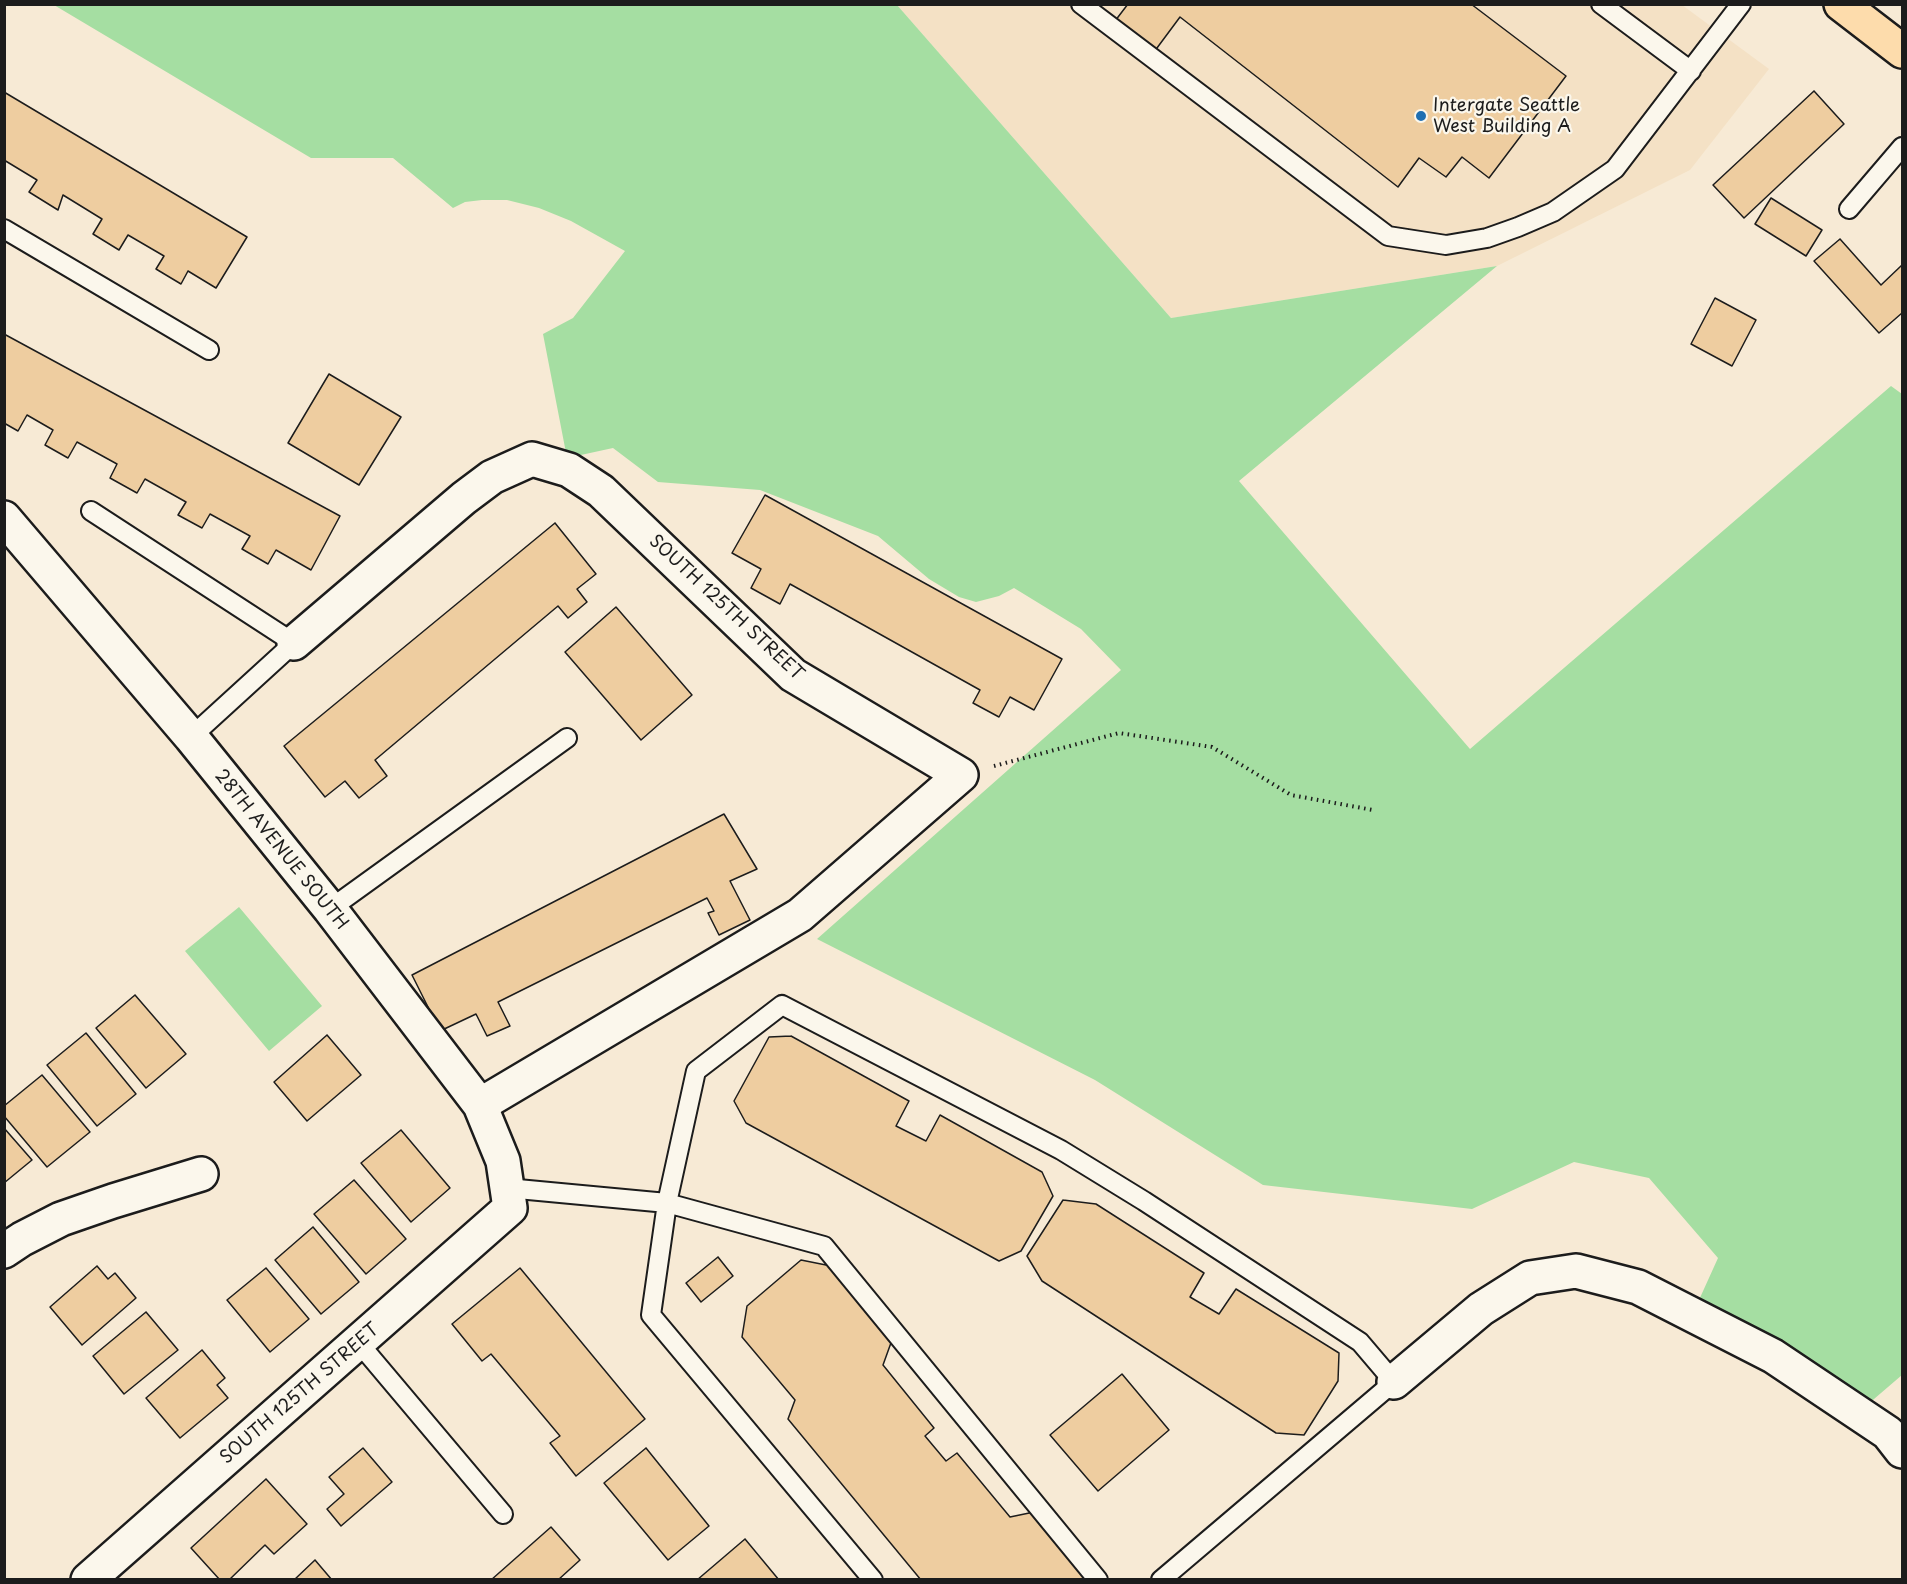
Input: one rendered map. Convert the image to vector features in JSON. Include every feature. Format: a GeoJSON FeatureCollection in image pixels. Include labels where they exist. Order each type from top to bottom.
{"type":"FeatureCollection","features":[{"type":"Feature","properties":{"kind":"main road"},"geometry":{"type":"LineString","coordinates":[[1841,4],[1902,51]]}},
{"type":"Feature","properties":{"kind":"street","name":"SOUTH 125TH STREET"},"geometry":{"type":"LineString","coordinates":[[294,642],[464,498],[492,477],[532,459],[569,470],[601,491],[793,675],[961,775]]}},
{"type":"Feature","properties":{"kind":"street","name":"28TH AVENUE SOUTH"},"geometry":{"type":"LineString","coordinates":[[4,518],[190,737],[330,909],[480,1105],[503,1161],[508,1198]]}},
{"type":"Feature","properties":{"kind":"street"},"geometry":{"type":"LineString","coordinates":[[480,1105],[800,915],[961,775]]}},
{"type":"Feature","properties":{"kind":"street"},"geometry":{"type":"LineString","coordinates":[[4,1251],[61,1219],[201,1174]]}},
{"type":"Feature","properties":{"kind":"street","name":"SOUTH 125TH STREET"},"geometry":{"type":"LineString","coordinates":[[88,1580],[358,1342],[508,1198]]}},
{"type":"Feature","properties":{"kind":"street"},"geometry":{"type":"LineString","coordinates":[[1394,1382],[1481,1309],[1530,1278],[1576,1270],[1638,1287],[1773,1356],[1898,1435]]}},
{"type":"Feature","properties":{"kind":"lane"},"geometry":{"type":"LineString","coordinates":[[1081,4],[1388,236],[1446,245],[1486,238],[1553,212],[1615,168],[1741,4]]}},
{"type":"Feature","properties":{"kind":"lane"},"geometry":{"type":"LineString","coordinates":[[1601,4],[1691,70]]}},
{"type":"Feature","properties":{"kind":"lane"},"geometry":{"type":"LineString","coordinates":[[1849,209],[1902,147]]}},
{"type":"Feature","properties":{"kind":"lane"},"geometry":{"type":"LineString","coordinates":[[4,229],[209,350]]}},
{"type":"Feature","properties":{"kind":"lane"},"geometry":{"type":"LineString","coordinates":[[91,511],[294,642],[190,737]]}},
{"type":"Feature","properties":{"kind":"lane"},"geometry":{"type":"LineString","coordinates":[[330,909],[567,738]]}},
{"type":"Feature","properties":{"kind":"lane"},"geometry":{"type":"LineString","coordinates":[[873,1580],[651,1315],[667,1203],[696,1071],[782,1005],[1061,1150],[1144,1200],[1360,1342],[1394,1382],[1161,1580]]}},
{"type":"Feature","properties":{"kind":"lane"},"geometry":{"type":"LineString","coordinates":[[508,1198],[667,1203],[824,1246],[1098,1580]]}},
{"type":"Feature","properties":{"kind":"lane"},"geometry":{"type":"LineString","coordinates":[[358,1342],[504,1514]]}},
{"type":"Feature","properties":{"kind":"path"},"geometry":{"type":"LineString","coordinates":[[961,775],[1119,733],[1212,747],[1291,795],[1373,810]]}},
{"type":"Feature","properties":{"kind":"shaded area"},"geometry":{"type":"Polygon","coordinates":[[[897,5],[1682,5],[1769,69],[1690,170],[1497,266],[1171,318],[897,5]]]}},
{"type":"Feature","properties":{"kind":"green space"},"geometry":{"type":"Polygon","coordinates":[[[54,5],[897,5],[1171,318],[1497,266],[1239,481],[1470,749],[1891,386],[1902,394],[1902,1375],[1860,1411],[1694,1311],[1718,1258],[1649,1178],[1574,1162],[1472,1209],[1263,1185],[1095,1080],[817,939],[1121,670],[1081,629],[1014,588],[999,596],[976,602],[959,597],[929,579],[878,536],[760,490],[658,482],[613,448],[567,458],[543,334],[573,318],[625,251],[571,221],[539,208],[507,200],[465,202],[453,208],[393,158],[311,158],[54,5]]]}},
{"type":"Feature","properties":{"kind":"green space"},"geometry":{"type":"Polygon","coordinates":[[[239,907],[322,1006],[269,1051],[185,951],[239,907]]]}},
{"type":"Feature","properties":{"kind":"building","name":"Intergate Seattle West Building A"},"geometry":{"type":"Polygon","coordinates":[[[1128,4],[1471,4],[1566,76],[1489,178],[1462,157],[1446,177],[1419,158],[1398,187],[1180,17],[1154,52],[1115,21],[1128,4]]]}},
{"type":"Feature","properties":{"kind":"building"},"geometry":{"type":"Polygon","coordinates":[[[1814,91],[1844,124],[1744,218],[1713,185],[1814,91]]]}},
{"type":"Feature","properties":{"kind":"building"},"geometry":{"type":"Polygon","coordinates":[[[4,92],[247,237],[216,288],[188,271],[181,284],[156,269],[164,256],[128,235],[119,250],[93,234],[102,219],[63,195],[58,210],[29,192],[37,180],[4,160],[4,92]]]}},
{"type":"Feature","properties":{"kind":"building"},"geometry":{"type":"Polygon","coordinates":[[[1771,198],[1822,230],[1806,256],[1755,224],[1771,198]]]}},
{"type":"Feature","properties":{"kind":"building"},"geometry":{"type":"Polygon","coordinates":[[[1840,239],[1881,285],[1902,265],[1902,313],[1879,333],[1814,261],[1840,239]]]}},
{"type":"Feature","properties":{"kind":"building"},"geometry":{"type":"Polygon","coordinates":[[[1715,298],[1756,320],[1732,366],[1691,344],[1715,298]]]}},
{"type":"Feature","properties":{"kind":"building"},"geometry":{"type":"Polygon","coordinates":[[[4,334],[340,516],[311,570],[276,550],[268,564],[242,549],[250,536],[210,514],[202,528],[178,515],[186,502],[145,479],[137,493],[110,478],[117,464],[77,442],[68,458],[45,445],[53,430],[27,415],[18,431],[4,423],[4,334]]]}},
{"type":"Feature","properties":{"kind":"building"},"geometry":{"type":"Polygon","coordinates":[[[329,374],[401,417],[359,485],[288,443],[329,374]]]}},
{"type":"Feature","properties":{"kind":"building"},"geometry":{"type":"Polygon","coordinates":[[[765,495],[1062,659],[1034,710],[1010,697],[999,717],[973,703],[980,690],[790,584],[780,604],[751,588],[761,569],[732,553],[765,495]]]}},
{"type":"Feature","properties":{"kind":"building"},"geometry":{"type":"Polygon","coordinates":[[[555,523],[596,574],[577,589],[587,602],[568,618],[558,606],[375,760],[387,776],[359,798],[345,781],[325,797],[284,746],[555,523]]]}},
{"type":"Feature","properties":{"kind":"building"},"geometry":{"type":"Polygon","coordinates":[[[616,607],[692,695],[641,740],[565,652],[616,607]]]}},
{"type":"Feature","properties":{"kind":"building"},"geometry":{"type":"Polygon","coordinates":[[[724,814],[757,869],[730,881],[750,920],[719,935],[708,913],[714,911],[707,898],[498,1002],[510,1026],[487,1036],[476,1014],[440,1031],[412,975],[724,814]]]}},
{"type":"Feature","properties":{"kind":"building"},"geometry":{"type":"Polygon","coordinates":[[[135,995],[186,1054],[146,1088],[96,1028],[135,995]]]}},
{"type":"Feature","properties":{"kind":"building"},"geometry":{"type":"Polygon","coordinates":[[[86,1033],[136,1094],[97,1126],[47,1065],[86,1033]]]}},
{"type":"Feature","properties":{"kind":"building"},"geometry":{"type":"Polygon","coordinates":[[[327,1035],[361,1075],[307,1121],[274,1082],[327,1035]]]}},
{"type":"Feature","properties":{"kind":"building"},"geometry":{"type":"Polygon","coordinates":[[[791,1036],[909,1101],[896,1126],[926,1141],[940,1115],[1042,1172],[1053,1196],[1021,1251],[999,1261],[746,1123],[734,1101],[769,1037],[791,1036]]]}},
{"type":"Feature","properties":{"kind":"building"},"geometry":{"type":"Polygon","coordinates":[[[42,1075],[90,1132],[47,1167],[4,1116],[4,1106],[42,1075]]]}},
{"type":"Feature","properties":{"kind":"building"},"geometry":{"type":"Polygon","coordinates":[[[4,1128],[32,1160],[4,1183],[4,1128]]]}},
{"type":"Feature","properties":{"kind":"building"},"geometry":{"type":"Polygon","coordinates":[[[401,1130],[450,1188],[411,1222],[361,1163],[401,1130]]]}},
{"type":"Feature","properties":{"kind":"building"},"geometry":{"type":"Polygon","coordinates":[[[354,1180],[406,1239],[366,1274],[314,1214],[354,1180]]]}},
{"type":"Feature","properties":{"kind":"building"},"geometry":{"type":"Polygon","coordinates":[[[1063,1200],[1096,1204],[1204,1273],[1190,1297],[1219,1314],[1236,1289],[1339,1353],[1338,1381],[1304,1435],[1276,1433],[1042,1281],[1027,1256],[1063,1200]]]}},
{"type":"Feature","properties":{"kind":"building"},"geometry":{"type":"Polygon","coordinates":[[[313,1227],[359,1282],[321,1314],[275,1260],[313,1227]]]}},
{"type":"Feature","properties":{"kind":"building"},"geometry":{"type":"Polygon","coordinates":[[[718,1257],[733,1276],[701,1302],[686,1283],[718,1257]]]}},
{"type":"Feature","properties":{"kind":"building"},"geometry":{"type":"Polygon","coordinates":[[[801,1260],[831,1266],[892,1340],[883,1365],[934,1428],[925,1436],[946,1461],[957,1453],[1010,1517],[1034,1512],[1090,1580],[921,1580],[788,1419],[795,1400],[742,1337],[747,1306],[801,1260]]]}},
{"type":"Feature","properties":{"kind":"building"},"geometry":{"type":"Polygon","coordinates":[[[97,1266],[108,1279],[115,1273],[136,1298],[82,1345],[50,1307],[97,1266]]]}},
{"type":"Feature","properties":{"kind":"building"},"geometry":{"type":"Polygon","coordinates":[[[266,1268],[309,1319],[270,1352],[227,1300],[266,1268]]]}},
{"type":"Feature","properties":{"kind":"building"},"geometry":{"type":"Polygon","coordinates":[[[520,1268],[645,1419],[576,1476],[550,1443],[560,1436],[491,1354],[482,1361],[452,1324],[520,1268]]]}},
{"type":"Feature","properties":{"kind":"building"},"geometry":{"type":"Polygon","coordinates":[[[146,1312],[178,1350],[124,1394],[93,1356],[146,1312]]]}},
{"type":"Feature","properties":{"kind":"building"},"geometry":{"type":"Polygon","coordinates":[[[202,1350],[225,1378],[217,1385],[228,1398],[180,1438],[146,1398],[202,1350]]]}},
{"type":"Feature","properties":{"kind":"building"},"geometry":{"type":"Polygon","coordinates":[[[1122,1374],[1169,1430],[1098,1491],[1050,1435],[1122,1374]]]}},
{"type":"Feature","properties":{"kind":"building"},"geometry":{"type":"Polygon","coordinates":[[[363,1448],[392,1482],[341,1526],[327,1509],[344,1494],[329,1477],[363,1448]]]}},
{"type":"Feature","properties":{"kind":"building"},"geometry":{"type":"Polygon","coordinates":[[[646,1448],[709,1526],[668,1560],[604,1483],[646,1448]]]}},
{"type":"Feature","properties":{"kind":"building"},"geometry":{"type":"Polygon","coordinates":[[[266,1479],[307,1524],[274,1554],[265,1545],[229,1580],[220,1580],[191,1548],[266,1479]]]}},
{"type":"Feature","properties":{"kind":"building"},"geometry":{"type":"Polygon","coordinates":[[[551,1527],[580,1560],[558,1580],[491,1580],[551,1527]]]}},
{"type":"Feature","properties":{"kind":"building"},"geometry":{"type":"Polygon","coordinates":[[[745,1539],[779,1580],[697,1580],[745,1539]]]}},
{"type":"Feature","properties":{"kind":"building"},"geometry":{"type":"Polygon","coordinates":[[[315,1560],[332,1580],[294,1580],[315,1560]]]}},
{"type":"Feature","properties":{"kind":"place","name":"Intergate Seattle West Building A"},"geometry":{"type":"Point","coordinates":[1421,116]}}]}
